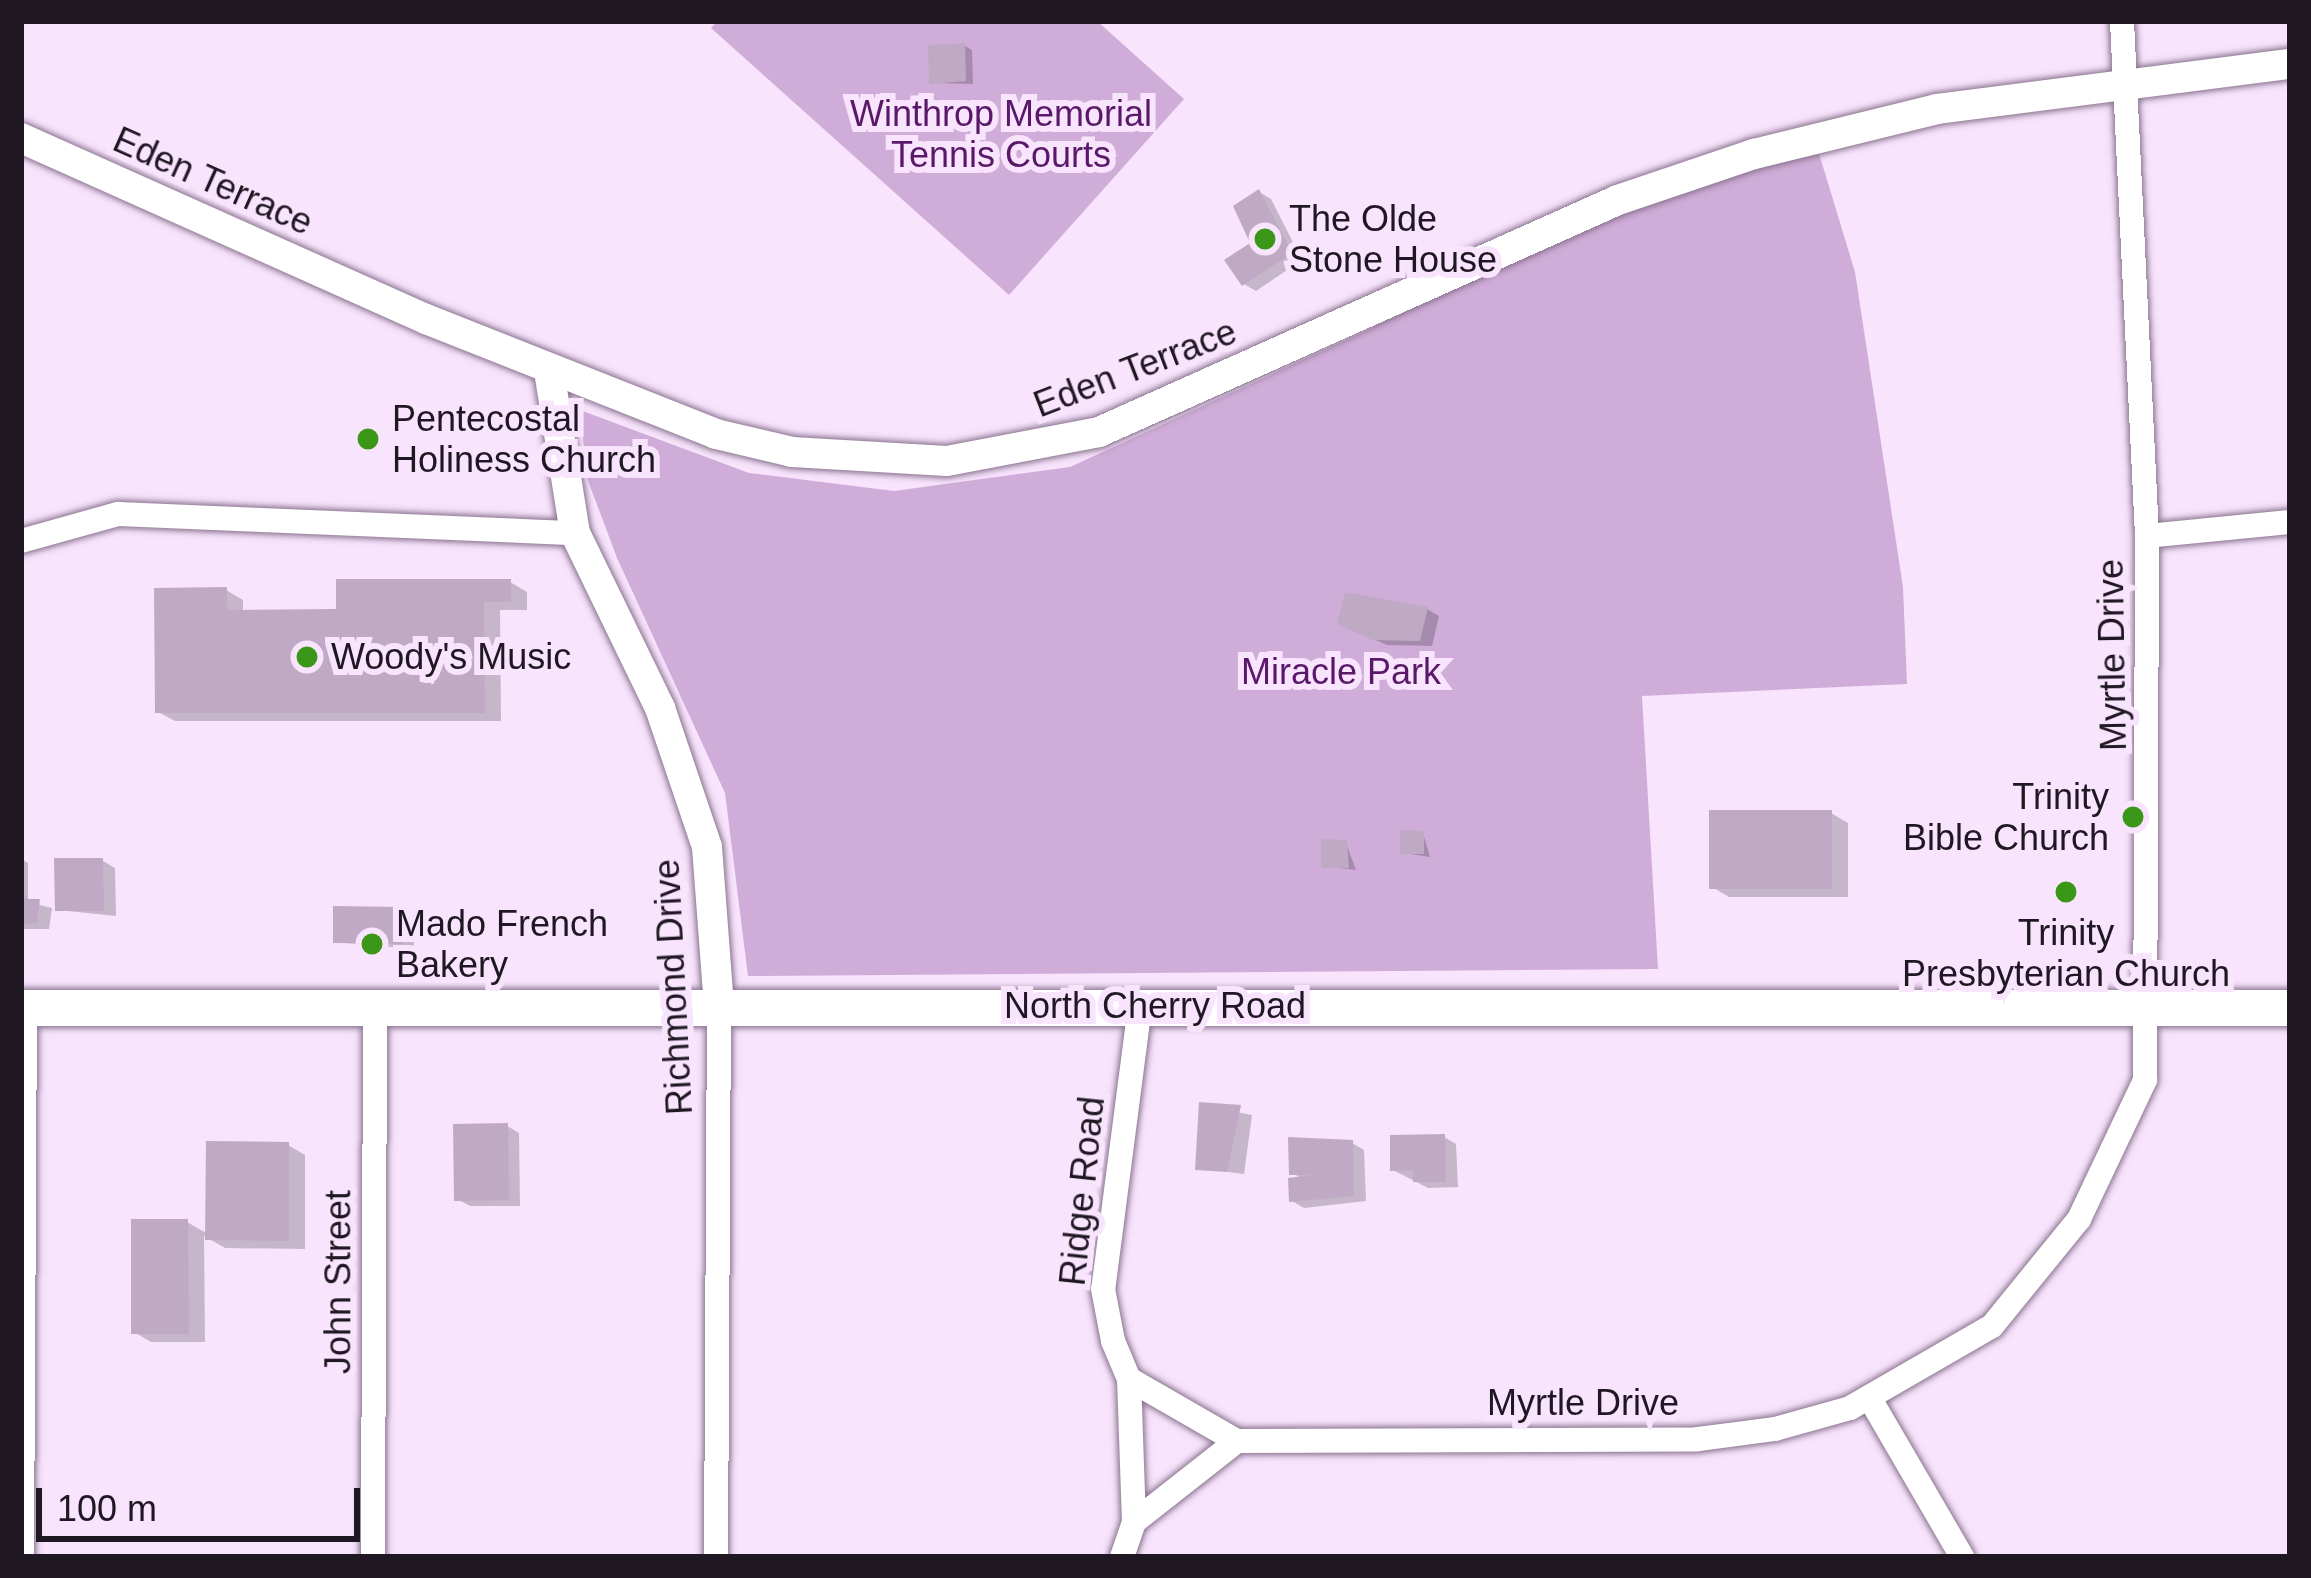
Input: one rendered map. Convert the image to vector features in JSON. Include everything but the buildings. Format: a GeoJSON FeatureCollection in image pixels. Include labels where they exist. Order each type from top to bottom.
{"type":"FeatureCollection","features":[{"type":"Feature","properties":{"kind":"main road","name":"North Cherry Road"},"geometry":{"type":"LineString","coordinates":[[23,1008],[2290,1008]]}},
{"type":"Feature","properties":{"kind":"street","name":"Myrtle Drive"},"geometry":{"type":"LineString","coordinates":[[1237,1441],[1698,1439],[1775,1429],[1869,1397],[1992,1326],[2039,1275],[2079,1219],[2145,1080],[2151,1007],[2147,536],[2130,86],[2122,21]]}},
{"type":"Feature","properties":{"kind":"street","name":"Eden Terrace"},"geometry":{"type":"LineString","coordinates":[[21,138],[549,371],[716,434],[792,452],[869,461],[1024,451],[1171,404],[1618,200],[1754,154],[1937,109],[2290,64]]}},
{"type":"Feature","properties":{"kind":"street","name":"Richmond Drive"},"geometry":{"type":"LineString","coordinates":[[549,371],[575,533],[655,696],[707,847],[719,1006],[716,1557]]}},
{"type":"Feature","properties":{"kind":"street"},"geometry":{"type":"LineString","coordinates":[[21,541],[118,514],[575,533]]}},
{"type":"Feature","properties":{"kind":"street"},"geometry":{"type":"LineString","coordinates":[[2147,536],[2290,522]]}},
{"type":"Feature","properties":{"kind":"street","name":"John Street"},"geometry":{"type":"LineString","coordinates":[[373,1557],[375,1006]]}},
{"type":"Feature","properties":{"kind":"street","name":"Ridge Road"},"geometry":{"type":"LineString","coordinates":[[1122,1557],[1135,1522],[1129,1379],[1102,1289],[1140,1006]]}},
{"type":"Feature","properties":{"kind":"street"},"geometry":{"type":"LineString","coordinates":[[22,1557],[23,1008]]}},
{"type":"Feature","properties":{"kind":"street"},"geometry":{"type":"LineString","coordinates":[[1129,1379],[1237,1441],[1135,1522]]}},
{"type":"Feature","properties":{"kind":"street"},"geometry":{"type":"LineString","coordinates":[[1869,1397],[1963,1557]]}},
{"type":"Feature","properties":{"kind":"green space","name":"Winthrop Memorial Tennis Courts"},"geometry":{"type":"Polygon","coordinates":[[[717,21],[1097,21],[1184,99],[1009,295],[711,28],[717,21]]]}},
{"type":"Feature","properties":{"kind":"green space","name":"Miracle Park"},"geometry":{"type":"Polygon","coordinates":[[[1814,137],[1855,272],[1903,587],[1907,684],[1642,696],[1658,969],[748,976],[725,793],[617,558],[587,478],[580,410],[749,473],[894,491],[1070,467],[1366,331],[1575,220],[1814,137]]]}},
{"type":"Feature","properties":{"kind":"place","name":"The Olde Stone House"},"geometry":{"type":"Point","coordinates":[1265,239]}},
{"type":"Feature","properties":{"kind":"place","name":"Pentecostal Holiness Church"},"geometry":{"type":"Point","coordinates":[368,439]}},
{"type":"Feature","properties":{"kind":"place","name":"Woody's Music"},"geometry":{"type":"Point","coordinates":[307,657]}},
{"type":"Feature","properties":{"kind":"place","name":"Trinity Bible Church"},"geometry":{"type":"Point","coordinates":[2133,817]}},
{"type":"Feature","properties":{"kind":"place","name":"Trinity Presbyterian Church"},"geometry":{"type":"Point","coordinates":[2066,892]}},
{"type":"Feature","properties":{"kind":"place","name":"Mado French Bakery"},"geometry":{"type":"Point","coordinates":[372,944]}}]}
